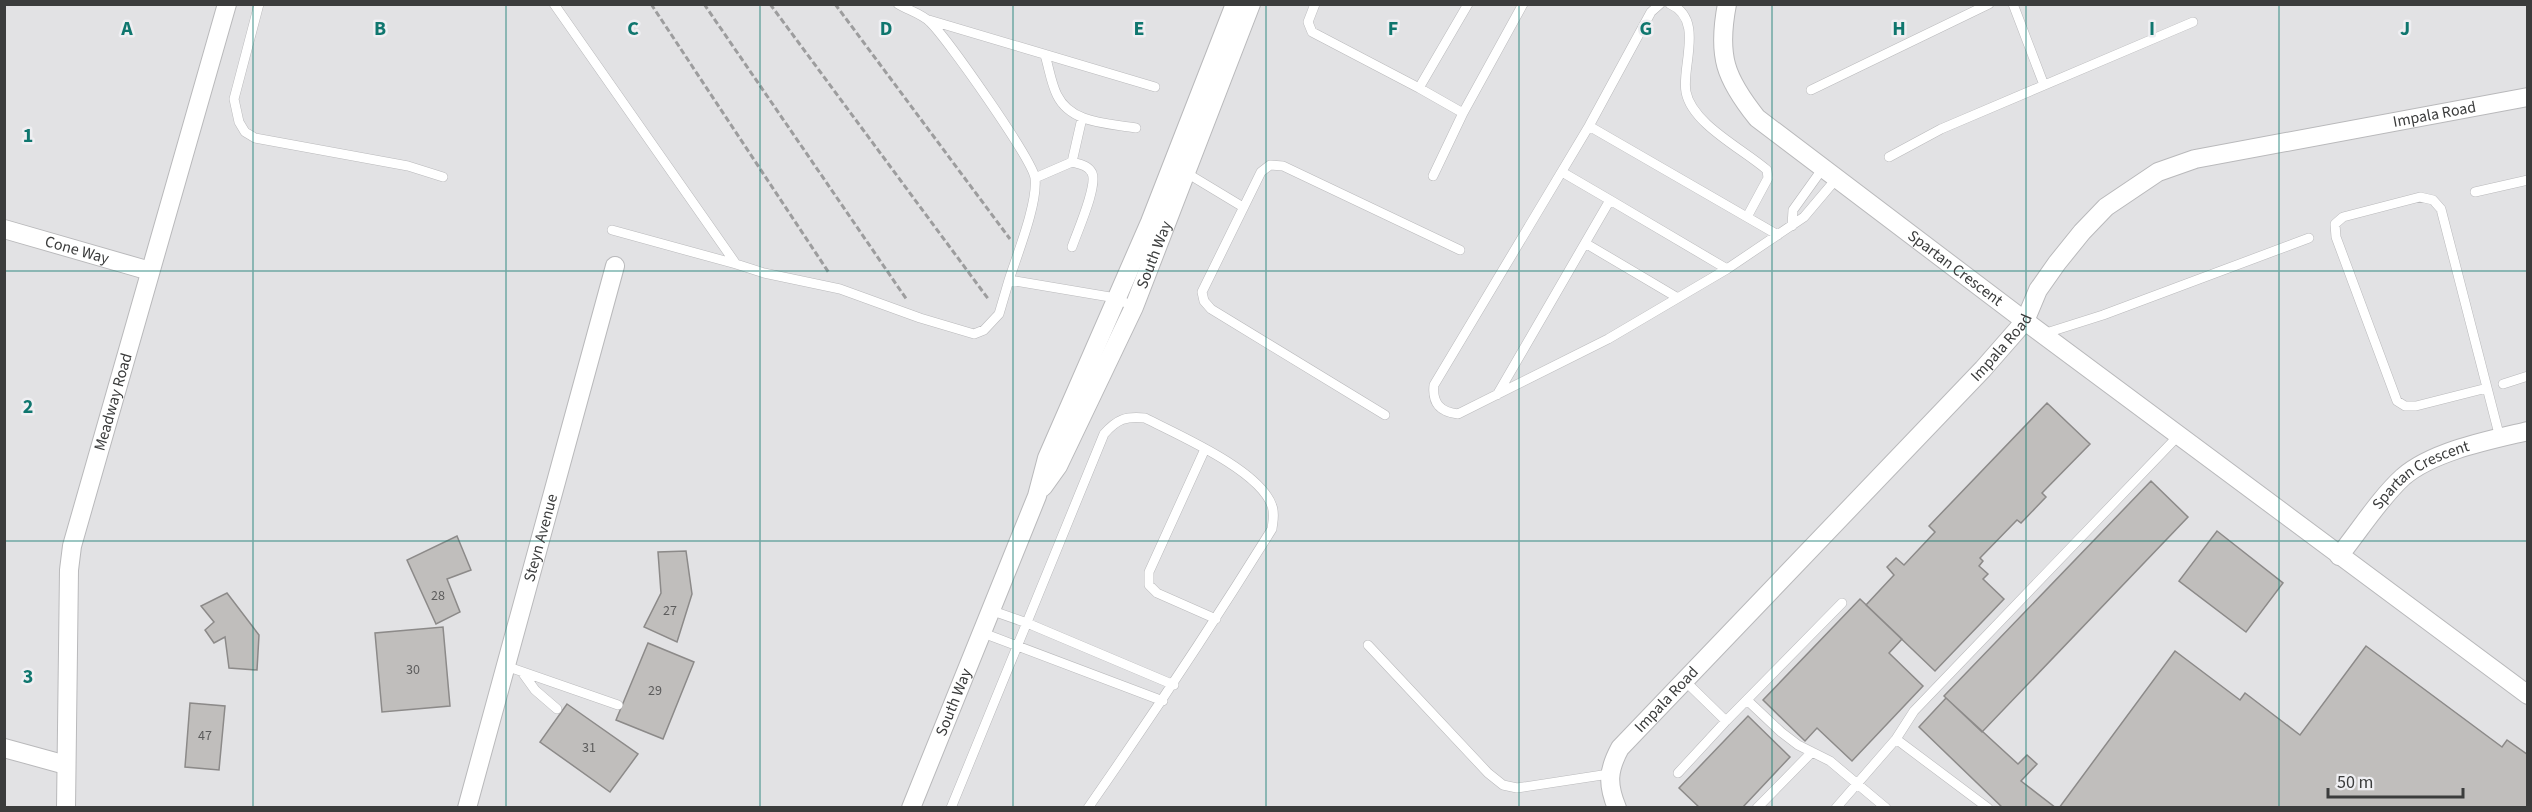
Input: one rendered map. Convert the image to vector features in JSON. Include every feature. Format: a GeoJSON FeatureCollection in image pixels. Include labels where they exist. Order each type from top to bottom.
{"type":"FeatureCollection","features":[{"type":"Feature","properties":{"kind":"street","name":"Meadway Road"},"geometry":{"type":"LineString","coordinates":[[66,807],[72,546],[226,4]]}},
{"type":"Feature","properties":{"kind":"street","name":"South Way"},"geometry":{"type":"LineString","coordinates":[[1037,496],[1058,466],[1134,307],[1235,4]]}},
{"type":"Feature","properties":{"kind":"street","name":"South Way"},"geometry":{"type":"LineString","coordinates":[[911,807],[1037,496],[1047,458],[1116,298],[1179,170],[1251,4]]}},
{"type":"Feature","properties":{"kind":"street","name":"Spartan Crescent"},"geometry":{"type":"LineString","coordinates":[[1727,4],[1723,44],[1731,83],[1757,118],[2339,556],[2528,695]]}},
{"type":"Feature","properties":{"kind":"street","name":"Impala Road"},"geometry":{"type":"LineString","coordinates":[[1609,774],[1620,748],[1920,435],[2025,321],[2038,290],[2082,232],[2106,207],[2158,172],[2195,159],[2528,97]]}},
{"type":"Feature","properties":{"kind":"street","name":"Cone Way"},"geometry":{"type":"LineString","coordinates":[[4,229],[150,271]]}},
{"type":"Feature","properties":{"kind":"street","name":"Steyn Avenue"},"geometry":{"type":"LineString","coordinates":[[467,807],[514,669],[615,266]]}},
{"type":"Feature","properties":{"kind":"street","name":"Spartan Crescent"},"geometry":{"type":"LineString","coordinates":[[2339,556],[2403,478],[2445,455],[2528,431]]}},
{"type":"Feature","properties":{"kind":"street"},"geometry":{"type":"LineString","coordinates":[[4,748],[66,765]]}},
{"type":"Feature","properties":{"kind":"street"},"geometry":{"type":"LineString","coordinates":[[1609,774],[1609,786],[1617,807]]}},
{"type":"Feature","properties":{"kind":"lane"},"geometry":{"type":"LineString","coordinates":[[259,4],[234,99],[239,122],[245,132],[255,138],[408,166],[443,177]]}},
{"type":"Feature","properties":{"kind":"lane"},"geometry":{"type":"LineString","coordinates":[[554,4],[736,264]]}},
{"type":"Feature","properties":{"kind":"lane"},"geometry":{"type":"LineString","coordinates":[[898,4],[929,20],[1155,87]]}},
{"type":"Feature","properties":{"kind":"lane"},"geometry":{"type":"LineString","coordinates":[[1315,4],[1308,22],[1311,32],[1463,113]]}},
{"type":"Feature","properties":{"kind":"lane"},"geometry":{"type":"LineString","coordinates":[[1419,88],[1468,4]]}},
{"type":"Feature","properties":{"kind":"lane"},"geometry":{"type":"LineString","coordinates":[[1433,176],[1463,113],[1523,4]]}},
{"type":"Feature","properties":{"kind":"lane"},"geometry":{"type":"LineString","coordinates":[[1660,4],[1651,12],[1589,126],[1434,385],[1433,395],[1437,405],[1446,413],[1458,414],[1608,339],[1678,298],[1727,269],[1804,217],[1830,173]]}},
{"type":"Feature","properties":{"kind":"lane"},"geometry":{"type":"LineString","coordinates":[[1670,4],[1677,7],[1685,16],[1689,63],[1685,90],[1690,107],[1699,118],[1767,170],[1768,178],[1747,217]]}},
{"type":"Feature","properties":{"kind":"lane"},"geometry":{"type":"LineString","coordinates":[[1811,90],[1989,4]]}},
{"type":"Feature","properties":{"kind":"lane"},"geometry":{"type":"LineString","coordinates":[[2013,4],[2044,85]]}},
{"type":"Feature","properties":{"kind":"lane"},"geometry":{"type":"LineString","coordinates":[[612,230],[764,273],[840,289],[920,318],[974,334],[984,330],[999,314],[1033,203],[1035,178],[1026,157],[929,20]]}},
{"type":"Feature","properties":{"kind":"lane"},"geometry":{"type":"LineString","coordinates":[[1889,157],[1941,129],[2193,22]]}},
{"type":"Feature","properties":{"kind":"lane"},"geometry":{"type":"LineString","coordinates":[[1045,55],[1057,95],[1069,111],[1082,118],[1136,128]]}},
{"type":"Feature","properties":{"kind":"lane"},"geometry":{"type":"LineString","coordinates":[[1072,162],[1082,118]]}},
{"type":"Feature","properties":{"kind":"lane"},"geometry":{"type":"LineString","coordinates":[[1589,126],[1778,235]]}},
{"type":"Feature","properties":{"kind":"lane"},"geometry":{"type":"LineString","coordinates":[[1035,178],[1072,162],[1087,166],[1093,174],[1093,186],[1072,247]]}},
{"type":"Feature","properties":{"kind":"lane"},"geometry":{"type":"LineString","coordinates":[[1385,415],[1211,309],[1204,301],[1202,292],[1261,172],[1270,165],[1283,166],[1460,250]]}},
{"type":"Feature","properties":{"kind":"lane"},"geometry":{"type":"LineString","coordinates":[[1179,170],[1243,207]]}},
{"type":"Feature","properties":{"kind":"lane"},"geometry":{"type":"LineString","coordinates":[[1562,172],[1727,269]]}},
{"type":"Feature","properties":{"kind":"lane"},"geometry":{"type":"LineString","coordinates":[[1792,226],[1793,210],[1830,173]]}},
{"type":"Feature","properties":{"kind":"lane"},"geometry":{"type":"LineString","coordinates":[[2475,192],[2528,180]]}},
{"type":"Feature","properties":{"kind":"lane"},"geometry":{"type":"LineString","coordinates":[[2487,388],[2416,406],[2405,406],[2397,401],[2336,237],[2335,224],[2343,217],[2420,197],[2433,200],[2441,209],[2500,438]]}},
{"type":"Feature","properties":{"kind":"lane"},"geometry":{"type":"LineString","coordinates":[[1497,395],[1610,200]]}},
{"type":"Feature","properties":{"kind":"lane"},"geometry":{"type":"LineString","coordinates":[[2043,334],[2103,315],[2309,238]]}},
{"type":"Feature","properties":{"kind":"lane"},"geometry":{"type":"LineString","coordinates":[[1585,243],[1678,298]]}},
{"type":"Feature","properties":{"kind":"lane"},"geometry":{"type":"LineString","coordinates":[[1009,280],[1116,298],[1134,307]]}},
{"type":"Feature","properties":{"kind":"lane"},"geometry":{"type":"LineString","coordinates":[[2503,384],[2528,376]]}},
{"type":"Feature","properties":{"kind":"lane"},"geometry":{"type":"LineString","coordinates":[[951,807],[1104,434],[1113,424],[1129,417],[1145,418],[1204,449],[1258,484],[1271,503],[1274,514],[1272,529],[1174,685],[1088,807]]}},
{"type":"Feature","properties":{"kind":"lane"},"geometry":{"type":"LineString","coordinates":[[1836,807],[1896,739],[1914,711],[2179,435]]}},
{"type":"Feature","properties":{"kind":"lane"},"geometry":{"type":"LineString","coordinates":[[1204,449],[1149,572],[1149,585],[1157,593],[1216,619]]}},
{"type":"Feature","properties":{"kind":"lane"},"geometry":{"type":"LineString","coordinates":[[1678,773],[1842,603]]}},
{"type":"Feature","properties":{"kind":"lane"},"geometry":{"type":"LineString","coordinates":[[990,610],[1027,623],[1174,685]]}},
{"type":"Feature","properties":{"kind":"lane"},"geometry":{"type":"LineString","coordinates":[[983,633],[1162,701]]}},
{"type":"Feature","properties":{"kind":"lane"},"geometry":{"type":"LineString","coordinates":[[1368,645],[1488,773],[1503,785],[1517,788],[1609,774]]}},
{"type":"Feature","properties":{"kind":"lane"},"geometry":{"type":"LineString","coordinates":[[514,669],[618,705]]}},
{"type":"Feature","properties":{"kind":"lane"},"geometry":{"type":"LineString","coordinates":[[514,669],[557,709]]}},
{"type":"Feature","properties":{"kind":"lane"},"geometry":{"type":"LineString","coordinates":[[1684,680],[1726,721]]}},
{"type":"Feature","properties":{"kind":"lane"},"geometry":{"type":"LineString","coordinates":[[1747,700],[1781,732],[1830,762],[1886,807]]}},
{"type":"Feature","properties":{"kind":"lane"},"geometry":{"type":"LineString","coordinates":[[1896,739],[1988,807]]}},
{"type":"Feature","properties":{"kind":"lane"},"geometry":{"type":"LineString","coordinates":[[1758,807],[1812,752]]}},
{"type":"Feature","properties":{"kind":"path"},"geometry":{"type":"LineString","coordinates":[[651,4],[840,289]]}},
{"type":"Feature","properties":{"kind":"path"},"geometry":{"type":"LineString","coordinates":[[704,4],[920,318]]}},
{"type":"Feature","properties":{"kind":"path"},"geometry":{"type":"LineString","coordinates":[[770,4],[999,314]]}},
{"type":"Feature","properties":{"kind":"path"},"geometry":{"type":"LineString","coordinates":[[835,4],[1018,250]]}},
{"type":"Feature","properties":{"kind":"building"},"geometry":{"type":"Polygon","coordinates":[[[2047,403],[2090,444],[2042,493],[2046,497],[2021,523],[2017,520],[1980,558],[1983,561],[1979,566],[1988,574],[1983,579],[2004,599],[1935,671],[1866,605],[1894,575],[1887,567],[1896,558],[1904,565],[1935,532],[1929,526],[2047,403]]]}},
{"type":"Feature","properties":{"kind":"building"},"geometry":{"type":"Polygon","coordinates":[[[2151,481],[2188,517],[1982,732],[1944,696],[2151,481]]]}},
{"type":"Feature","properties":{"kind":"building"},"geometry":{"type":"Polygon","coordinates":[[[2217,531],[2283,583],[2246,632],[2179,581],[2217,531]]]}},
{"type":"Feature","properties":{"kind":"building"},"geometry":{"type":"Polygon","coordinates":[[[457,536],[471,570],[447,579],[460,612],[436,624],[407,560],[457,536]]]}},
{"type":"Feature","properties":{"kind":"building"},"geometry":{"type":"Polygon","coordinates":[[[686,551],[692,594],[677,642],[644,627],[661,593],[658,552],[686,551]]]}},
{"type":"Feature","properties":{"kind":"building"},"geometry":{"type":"Polygon","coordinates":[[[227,593],[259,635],[257,670],[229,668],[225,637],[214,643],[205,630],[214,622],[201,606],[227,593]]]}},
{"type":"Feature","properties":{"kind":"building"},"geometry":{"type":"Polygon","coordinates":[[[1860,599],[1902,639],[1889,653],[1923,686],[1852,761],[1817,728],[1805,741],[1763,700],[1860,599]]]}},
{"type":"Feature","properties":{"kind":"building"},"geometry":{"type":"Polygon","coordinates":[[[443,627],[450,706],[382,712],[375,633],[443,627]]]}},
{"type":"Feature","properties":{"kind":"building"},"geometry":{"type":"Polygon","coordinates":[[[648,643],[694,662],[663,739],[616,720],[648,643]]]}},
{"type":"Feature","properties":{"kind":"building"},"geometry":{"type":"Polygon","coordinates":[[[2366,646],[2502,747],[2507,740],[2528,755],[2528,808],[2059,808],[2175,651],[2240,700],[2245,693],[2300,735],[2366,646]]]}},
{"type":"Feature","properties":{"kind":"building"},"geometry":{"type":"Polygon","coordinates":[[[1946,698],[2018,764],[2027,755],[2037,764],[2021,781],[2056,808],[2003,808],[1919,727],[1946,698]]]}},
{"type":"Feature","properties":{"kind":"building"},"geometry":{"type":"Polygon","coordinates":[[[190,703],[225,706],[219,770],[185,767],[190,703]]]}},
{"type":"Feature","properties":{"kind":"building"},"geometry":{"type":"Polygon","coordinates":[[[567,704],[638,754],[610,792],[540,742],[567,704]]]}},
{"type":"Feature","properties":{"kind":"building"},"geometry":{"type":"Polygon","coordinates":[[[1748,716],[1790,757],[1742,808],[1700,808],[1679,788],[1748,716]]]}}]}
